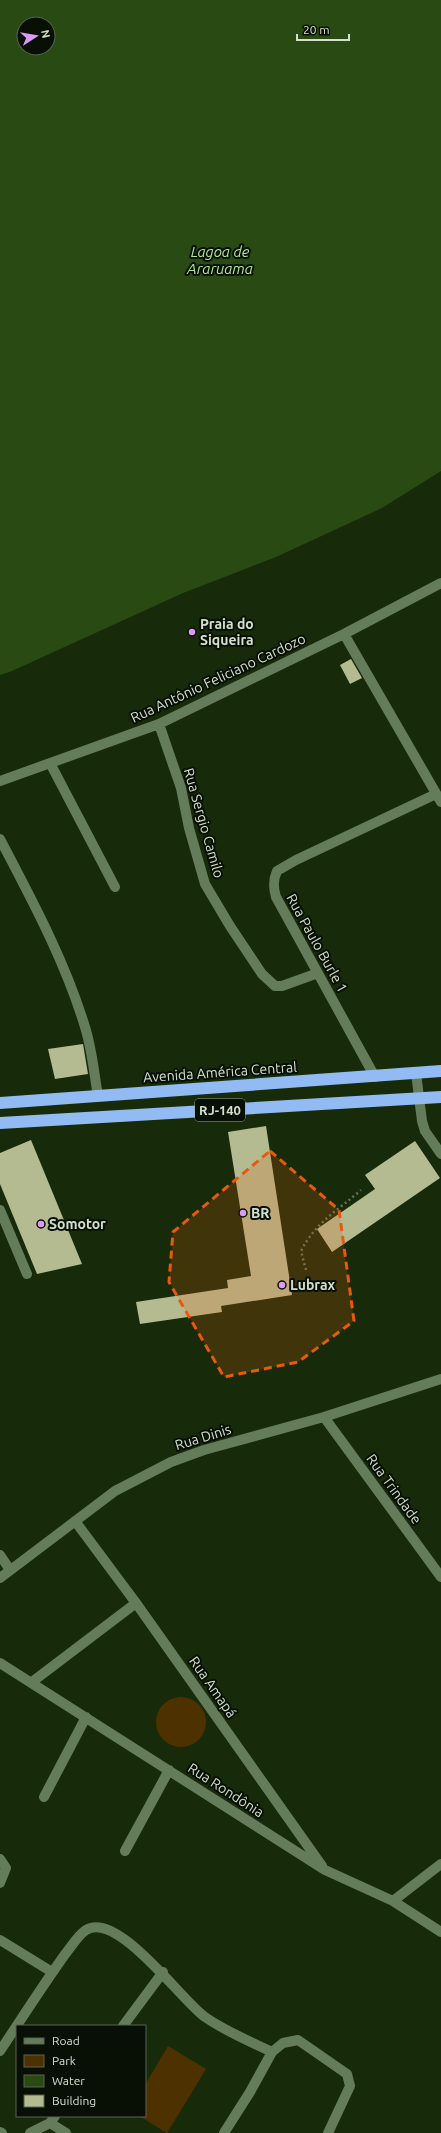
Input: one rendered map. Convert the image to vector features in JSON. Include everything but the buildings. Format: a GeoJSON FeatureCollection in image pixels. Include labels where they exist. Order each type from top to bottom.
{"type":"FeatureCollection","features":[{"type":"Feature","properties":{"kind":"highway","name":"Avenida América Central"},"geometry":{"type":"LineString","coordinates":[[0,1103],[375,1077],[441,1071]]}},
{"type":"Feature","properties":{"kind":"highway","name":"RJ-140"},"geometry":{"type":"LineString","coordinates":[[0,1123],[441,1097]]}},
{"type":"Feature","properties":{"kind":"street","name":"Rua Antônio Feliciano Cardozo"},"geometry":{"type":"LineString","coordinates":[[0,781],[159,724],[344,634],[441,583]]}},
{"type":"Feature","properties":{"kind":"street"},"geometry":{"type":"LineString","coordinates":[[344,634],[439,798]]}},
{"type":"Feature","properties":{"kind":"street","name":"Rua Sergio Camilo"},"geometry":{"type":"LineString","coordinates":[[159,724],[181,788],[189,828],[205,884],[230,926],[262,974],[275,986],[282,986],[318,973]]}},
{"type":"Feature","properties":{"kind":"street"},"geometry":{"type":"LineString","coordinates":[[50,763],[115,887]]}},
{"type":"Feature","properties":{"kind":"street","name":"Rua Paulo Burle 1"},"geometry":{"type":"LineString","coordinates":[[375,1077],[276,897],[273,887],[277,871],[439,798]]}},
{"type":"Feature","properties":{"kind":"street"},"geometry":{"type":"LineString","coordinates":[[0,839],[45,928],[74,992],[86,1029],[98,1096]]}},
{"type":"Feature","properties":{"kind":"street"},"geometry":{"type":"LineString","coordinates":[[416,1073],[418,1098],[426,1131],[441,1154]]}},
{"type":"Feature","properties":{"kind":"street"},"geometry":{"type":"LineString","coordinates":[[0,1210],[27,1274]]}},
{"type":"Feature","properties":{"kind":"street","name":"Rua Dinis"},"geometry":{"type":"LineString","coordinates":[[0,1578],[115,1491],[171,1462],[204,1450],[324,1417],[441,1379]]}},
{"type":"Feature","properties":{"kind":"street","name":"Rua Trindade"},"geometry":{"type":"LineString","coordinates":[[324,1417],[441,1578]]}},
{"type":"Feature","properties":{"kind":"street","name":"Rua Amapá"},"geometry":{"type":"LineString","coordinates":[[75,1521],[136,1603],[325,1870]]}},
{"type":"Feature","properties":{"kind":"street"},"geometry":{"type":"LineString","coordinates":[[0,1555],[10,1570]]}},
{"type":"Feature","properties":{"kind":"street"},"geometry":{"type":"LineString","coordinates":[[32,1682],[136,1603]]}},
{"type":"Feature","properties":{"kind":"street","name":"Rua Rondônia"},"geometry":{"type":"LineString","coordinates":[[0,1662],[325,1870],[393,1901],[441,1932]]}},
{"type":"Feature","properties":{"kind":"street"},"geometry":{"type":"LineString","coordinates":[[44,1797],[86,1717]]}},
{"type":"Feature","properties":{"kind":"street"},"geometry":{"type":"LineString","coordinates":[[125,1851],[170,1770]]}},
{"type":"Feature","properties":{"kind":"street"},"geometry":{"type":"LineString","coordinates":[[0,1859],[6,1868],[0,1883]]}},
{"type":"Feature","properties":{"kind":"street"},"geometry":{"type":"LineString","coordinates":[[393,1901],[441,1864]]}},
{"type":"Feature","properties":{"kind":"street"},"geometry":{"type":"LineString","coordinates":[[17,2025],[52,1972],[80,1936],[86,1930],[96,1926],[104,1928],[134,1946],[162,1972],[204,2016],[272,2052]]}},
{"type":"Feature","properties":{"kind":"street"},"geometry":{"type":"LineString","coordinates":[[0,1940],[52,1972]]}},
{"type":"Feature","properties":{"kind":"street"},"geometry":{"type":"LineString","coordinates":[[124,2025],[162,1972]]}},
{"type":"Feature","properties":{"kind":"street"},"geometry":{"type":"LineString","coordinates":[[0,2051],[16,2027]]}},
{"type":"Feature","properties":{"kind":"street"},"geometry":{"type":"LineString","coordinates":[[224,2133],[250,2092],[272,2052],[284,2043],[298,2040],[348,2074],[350,2086],[328,2133]]}},
{"type":"Feature","properties":{"kind":"street"},"geometry":{"type":"LineString","coordinates":[[30,2133],[53,2119],[66,2133]]}},
{"type":"Feature","properties":{"kind":"path"},"geometry":{"type":"LineString","coordinates":[[306,1270],[301,1251],[308,1238],[320,1223],[334,1214],[361,1190]]}},
{"type":"Feature","properties":{"kind":"highlighted area"},"geometry":{"type":"Polygon","coordinates":[[[270,1151],[339,1210],[354,1321],[298,1362],[224,1377],[169,1282],[173,1232],[270,1151]]]}},
{"type":"Feature","properties":{"kind":"green space"},"geometry":{"type":"Polygon","coordinates":[[[181,1697],[195,1701],[202,1708],[206,1722],[202,1736],[195,1743],[181,1747],[167,1743],[160,1736],[156,1722],[160,1708],[167,1701],[181,1697]]]}},
{"type":"Feature","properties":{"kind":"green space"},"geometry":{"type":"Polygon","coordinates":[[[168,2046],[206,2069],[167,2133],[141,2117],[146,2117],[146,2083],[168,2046]]]}},
{"type":"Feature","properties":{"kind":"water","name":"Lagoa de Araruama"},"geometry":{"type":"Polygon","coordinates":[[[0,0],[441,0],[441,471],[382,508],[276,557],[183,593],[12,671],[0,675],[0,0]]]}},
{"type":"Feature","properties":{"kind":"place","name":"Praia do Siqueira"},"geometry":{"type":"Point","coordinates":[192,632]}},
{"type":"Feature","properties":{"kind":"place","name":"BR"},"geometry":{"type":"Point","coordinates":[243,1213]}},
{"type":"Feature","properties":{"kind":"place","name":"Somotor"},"geometry":{"type":"Point","coordinates":[41,1224]}},
{"type":"Feature","properties":{"kind":"place","name":"Lubrax"},"geometry":{"type":"Point","coordinates":[282,1285]}}]}
